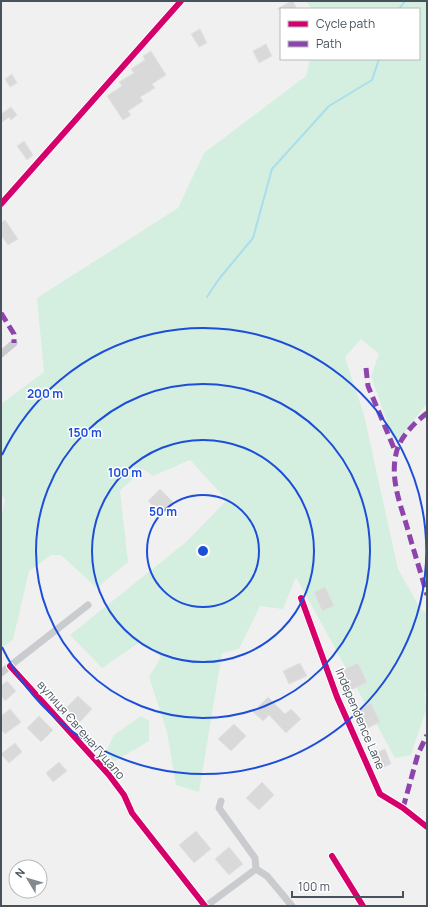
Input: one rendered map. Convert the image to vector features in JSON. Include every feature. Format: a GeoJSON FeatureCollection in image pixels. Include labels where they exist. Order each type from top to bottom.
{"type":"FeatureCollection","features":[{"type":"Feature","properties":{"kind":"street"},"geometry":{"type":"LineString","coordinates":[[1,204],[181,1]]}},
{"type":"Feature","properties":{"kind":"street"},"geometry":{"type":"LineString","coordinates":[[1,354],[14,343]]}},
{"type":"Feature","properties":{"kind":"street","name":"Independence Lane"},"geometry":{"type":"LineString","coordinates":[[301,598],[337,697],[380,794],[403,808],[427,827]]}},
{"type":"Feature","properties":{"kind":"street"},"geometry":{"type":"LineString","coordinates":[[1,673],[88,605]]}},
{"type":"Feature","properties":{"kind":"street","name":"вулиця Євгена Гуцало"},"geometry":{"type":"LineString","coordinates":[[10,666],[109,775],[124,795],[132,813],[206,906]]}},
{"type":"Feature","properties":{"kind":"street"},"geometry":{"type":"LineString","coordinates":[[221,801],[219,808],[255,858],[256,869]]}},
{"type":"Feature","properties":{"kind":"street"},"geometry":{"type":"LineString","coordinates":[[332,856],[363,906]]}},
{"type":"Feature","properties":{"kind":"street"},"geometry":{"type":"LineString","coordinates":[[206,906],[256,869]]}},
{"type":"Feature","properties":{"kind":"street"},"geometry":{"type":"LineString","coordinates":[[256,869],[267,876],[292,906]]}},
{"type":"Feature","properties":{"kind":"green space"},"geometry":{"type":"Polygon","coordinates":[[[306,1],[427,1],[427,403],[399,439],[392,436],[371,376],[379,354],[361,339],[345,357],[364,415],[398,569],[420,608],[427,614],[426,710],[411,755],[395,758],[296,577],[283,609],[260,606],[239,649],[222,653],[199,792],[176,785],[167,732],[149,677],[161,657],[140,642],[102,668],[70,635],[185,543],[227,500],[190,460],[153,476],[143,469],[120,491],[128,562],[97,588],[61,555],[51,555],[29,571],[13,640],[1,648],[1,521],[5,499],[1,494],[1,404],[44,372],[37,298],[178,208],[204,153],[306,76],[310,60],[420,60],[420,8],[311,8],[306,1]]]}},
{"type":"Feature","properties":{"kind":"green space"},"geometry":{"type":"Polygon","coordinates":[[[141,716],[149,721],[149,741],[110,764],[102,760],[114,735],[141,716]]]}},
{"type":"Feature","properties":{"kind":"building"},"geometry":{"type":"Polygon","coordinates":[[[291,1],[293,1],[296,8],[280,8],[277,9],[291,1]]]}},
{"type":"Feature","properties":{"kind":"building"},"geometry":{"type":"Polygon","coordinates":[[[200,29],[207,43],[199,47],[191,34],[200,29]]]}},
{"type":"Feature","properties":{"kind":"building"},"geometry":{"type":"Polygon","coordinates":[[[266,44],[272,56],[259,63],[253,51],[266,44]]]}},
{"type":"Feature","properties":{"kind":"building"},"geometry":{"type":"Polygon","coordinates":[[[151,51],[166,75],[152,84],[155,88],[140,97],[143,101],[128,111],[131,115],[123,120],[107,96],[122,86],[119,82],[134,73],[131,69],[145,60],[143,56],[151,51]]]}},
{"type":"Feature","properties":{"kind":"building"},"geometry":{"type":"Polygon","coordinates":[[[12,74],[17,83],[10,87],[5,79],[12,74]]]}},
{"type":"Feature","properties":{"kind":"building"},"geometry":{"type":"Polygon","coordinates":[[[11,107],[17,115],[11,120],[9,117],[1,123],[1,114],[11,107]]]}},
{"type":"Feature","properties":{"kind":"building"},"geometry":{"type":"Polygon","coordinates":[[[24,141],[33,155],[27,160],[17,146],[24,141]]]}},
{"type":"Feature","properties":{"kind":"building"},"geometry":{"type":"Polygon","coordinates":[[[5,220],[18,239],[8,245],[1,235],[1,223],[5,220]]]}},
{"type":"Feature","properties":{"kind":"building"},"geometry":{"type":"Polygon","coordinates":[[[160,489],[174,503],[162,515],[148,501],[160,489]]]}},
{"type":"Feature","properties":{"kind":"building"},"geometry":{"type":"Polygon","coordinates":[[[325,587],[334,606],[322,611],[314,592],[325,587]]]}},
{"type":"Feature","properties":{"kind":"building"},"geometry":{"type":"Polygon","coordinates":[[[300,663],[307,676],[289,684],[283,671],[300,663]]]}},
{"type":"Feature","properties":{"kind":"building"},"geometry":{"type":"Polygon","coordinates":[[[358,663],[367,682],[351,690],[341,671],[358,663]]]}},
{"type":"Feature","properties":{"kind":"building"},"geometry":{"type":"Polygon","coordinates":[[[7,681],[16,691],[5,701],[1,695],[1,686],[7,681]]]}},
{"type":"Feature","properties":{"kind":"building"},"geometry":{"type":"Polygon","coordinates":[[[78,696],[92,709],[80,722],[66,708],[78,696]]]}},
{"type":"Feature","properties":{"kind":"building"},"geometry":{"type":"Polygon","coordinates":[[[268,697],[285,714],[291,709],[301,719],[286,733],[269,715],[263,721],[253,712],[268,697]]]}},
{"type":"Feature","properties":{"kind":"building"},"geometry":{"type":"Polygon","coordinates":[[[371,703],[380,722],[364,730],[354,711],[371,703]]]}},
{"type":"Feature","properties":{"kind":"building"},"geometry":{"type":"Polygon","coordinates":[[[10,709],[21,722],[5,734],[1,729],[1,716],[10,709]]]}},
{"type":"Feature","properties":{"kind":"building"},"geometry":{"type":"Polygon","coordinates":[[[39,716],[53,730],[41,742],[27,728],[39,716]]]}},
{"type":"Feature","properties":{"kind":"building"},"geometry":{"type":"Polygon","coordinates":[[[234,724],[246,736],[231,751],[218,739],[234,724]]]}},
{"type":"Feature","properties":{"kind":"building"},"geometry":{"type":"Polygon","coordinates":[[[15,743],[22,752],[9,763],[1,754],[15,743]]]}},
{"type":"Feature","properties":{"kind":"building"},"geometry":{"type":"Polygon","coordinates":[[[385,749],[391,764],[379,769],[373,754],[385,749]]]}},
{"type":"Feature","properties":{"kind":"building"},"geometry":{"type":"Polygon","coordinates":[[[59,762],[67,771],[53,782],[46,773],[59,762]]]}},
{"type":"Feature","properties":{"kind":"building"},"geometry":{"type":"Polygon","coordinates":[[[262,782],[274,795],[259,810],[246,798],[262,782]]]}},
{"type":"Feature","properties":{"kind":"building"},"geometry":{"type":"Polygon","coordinates":[[[196,831],[211,849],[194,863],[179,845],[196,831]]]}},
{"type":"Feature","properties":{"kind":"building"},"geometry":{"type":"Polygon","coordinates":[[[229,847],[243,864],[229,875],[215,859],[229,847]]]}},
{"type":"Feature","properties":{"kind":"waterway"},"geometry":{"type":"LineString","coordinates":[[400,8],[405,1]]}},
{"type":"Feature","properties":{"kind":"waterway"},"geometry":{"type":"LineString","coordinates":[[207,297],[219,279],[253,238],[272,169],[329,106],[372,80],[379,60]]}},
{"type":"Feature","properties":{"kind":"marked path"},"geometry":{"type":"LineString","coordinates":[[1,313],[14,334],[14,343]]}},
{"type":"Feature","properties":{"kind":"marked path"},"geometry":{"type":"LineString","coordinates":[[366,368],[368,386],[396,453]]}},
{"type":"Feature","properties":{"kind":"marked path"},"geometry":{"type":"LineString","coordinates":[[427,413],[412,426],[400,442],[396,454],[394,473],[397,493],[427,595]]}},
{"type":"Feature","properties":{"kind":"marked path"},"geometry":{"type":"LineString","coordinates":[[403,808],[418,754],[427,735]]}},
{"type":"Feature","properties":{"kind":"cycle path"},"geometry":{"type":"LineString","coordinates":[[1,204],[181,1]]}},
{"type":"Feature","properties":{"kind":"cycle path"},"geometry":{"type":"LineString","coordinates":[[301,598],[337,697],[380,794],[403,808],[427,827]]}},
{"type":"Feature","properties":{"kind":"cycle path"},"geometry":{"type":"LineString","coordinates":[[10,666],[109,775],[124,795],[132,813],[205,906]]}},
{"type":"Feature","properties":{"kind":"cycle path"},"geometry":{"type":"LineString","coordinates":[[332,856],[363,906]]}}]}
